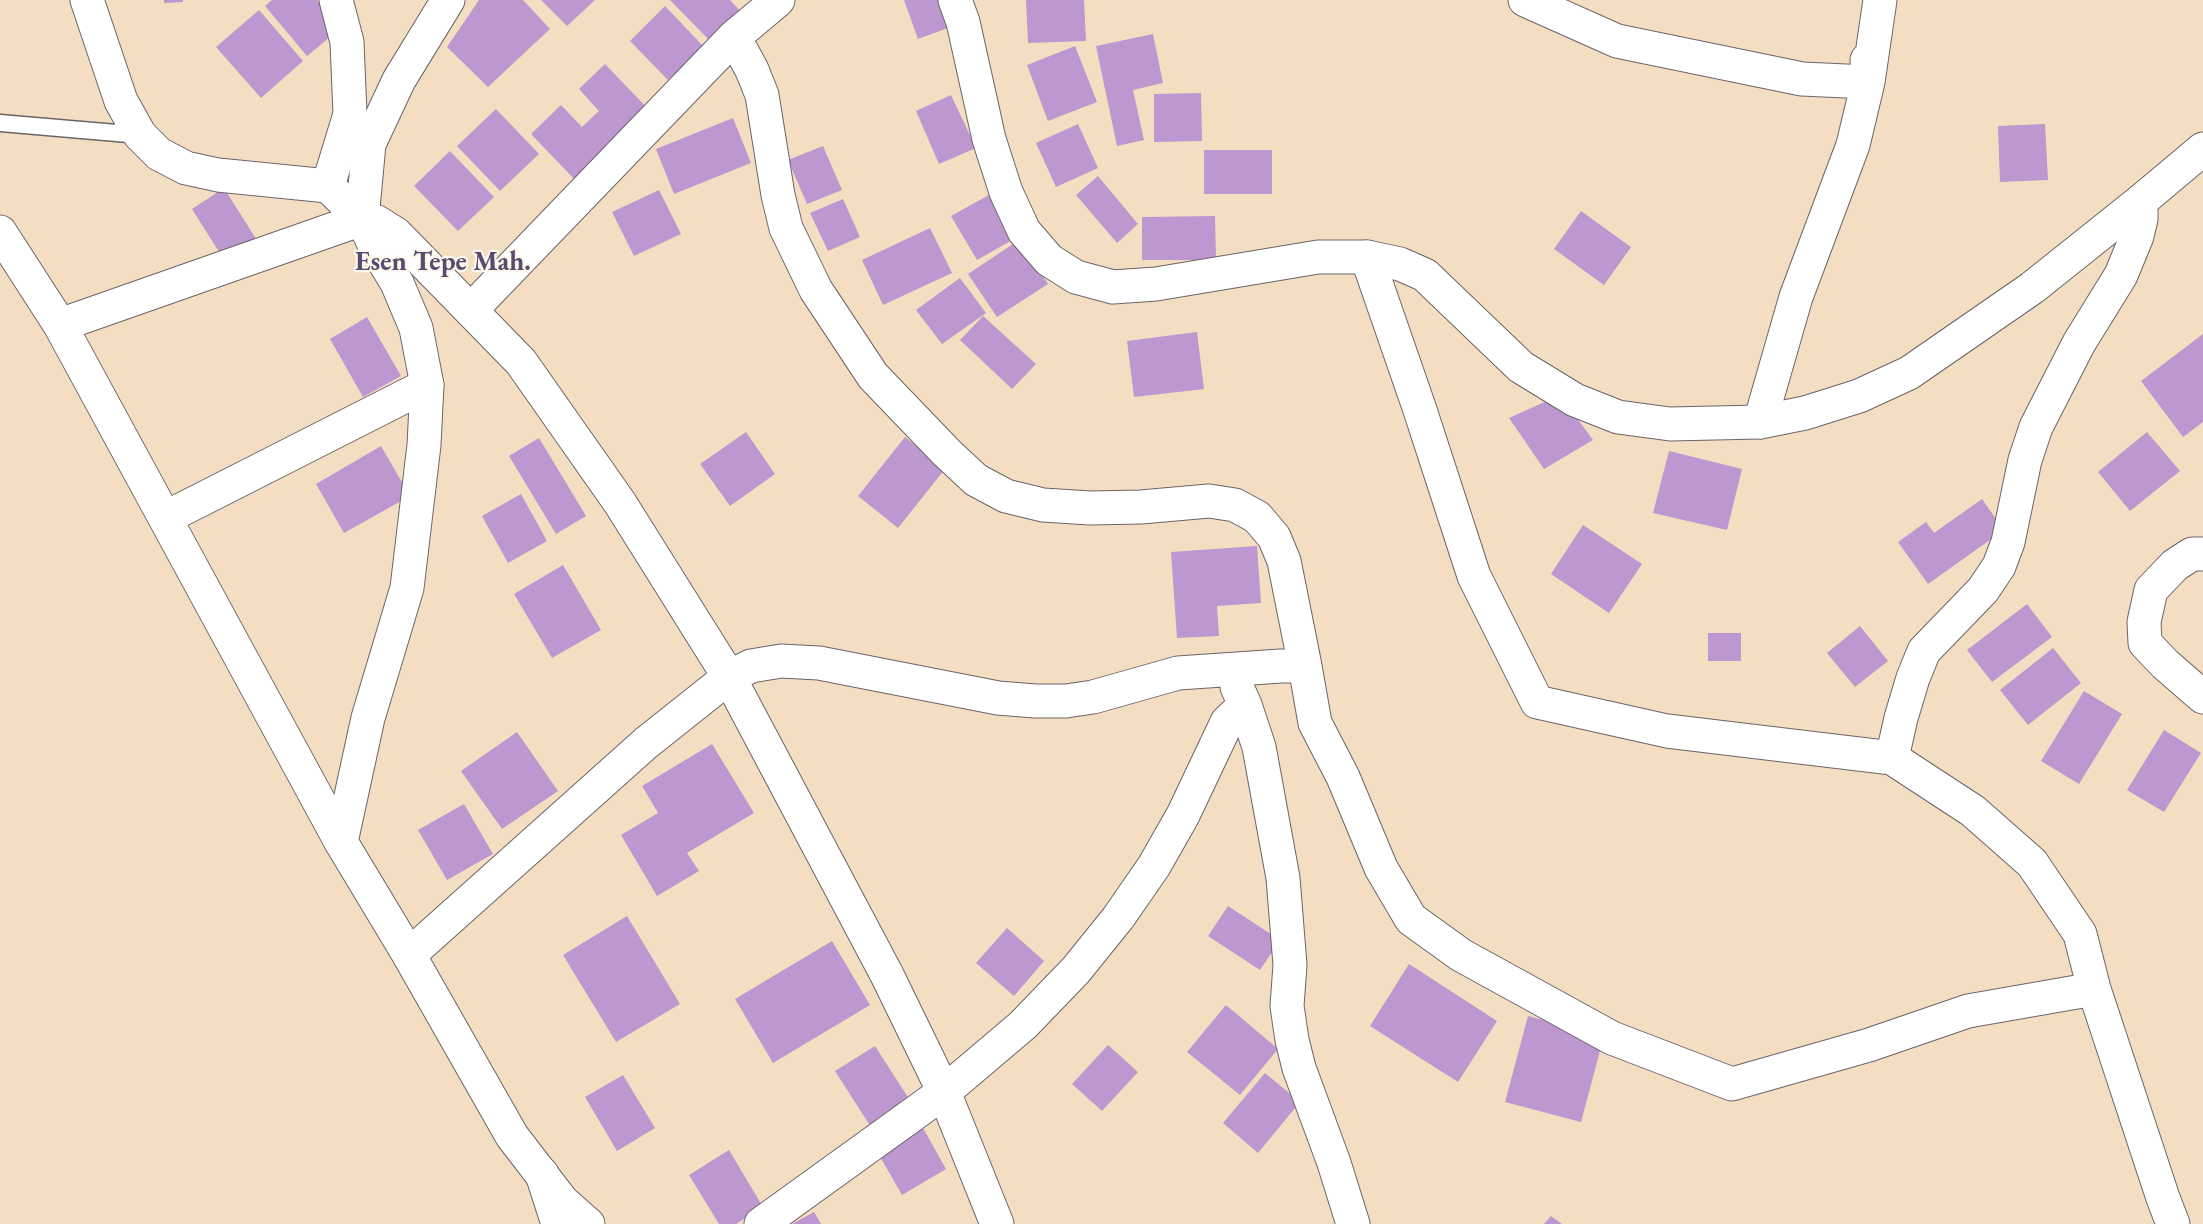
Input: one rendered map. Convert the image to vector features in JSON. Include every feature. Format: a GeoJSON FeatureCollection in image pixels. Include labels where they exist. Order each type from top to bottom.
{"type":"FeatureCollection","features":[{"type":"Feature","properties":{"kind":"street"},"geometry":{"type":"LineString","coordinates":[[87,0],[121,101],[140,135],[159,154],[186,168],[218,175],[328,186],[362,219],[397,283],[416,328],[427,385],[424,445],[407,588],[368,718],[341,842]]}},
{"type":"Feature","properties":{"kind":"street"},"geometry":{"type":"LineString","coordinates":[[328,186],[350,114],[347,42],[336,0]]}},
{"type":"Feature","properties":{"kind":"street"},"geometry":{"type":"LineString","coordinates":[[362,219],[369,144],[399,81],[448,0]]}},
{"type":"Feature","properties":{"kind":"street"},"geometry":{"type":"LineString","coordinates":[[471,310],[734,37],[778,0]]}},
{"type":"Feature","properties":{"kind":"street"},"geometry":{"type":"LineString","coordinates":[[955,0],[963,22],[988,139],[1006,192],[1024,231],[1049,260],[1076,277],[1113,287],[1156,284],[1318,258],[1367,257],[1400,264],[1425,275],[1521,367],[1575,400],[1618,417],[1670,424],[1760,422],[1805,413],[1859,396],[1909,373],[2032,288],[2203,149]]}},
{"type":"Feature","properties":{"kind":"street"},"geometry":{"type":"LineString","coordinates":[[1525,0],[1617,41],[1802,79],[1868,82]]}},
{"type":"Feature","properties":{"kind":"street"},"geometry":{"type":"LineString","coordinates":[[1865,0],[1868,82]]}},
{"type":"Feature","properties":{"kind":"street"},"geometry":{"type":"LineString","coordinates":[[1760,422],[1796,297],[1854,145],[1868,82],[1880,0]]}},
{"type":"Feature","properties":{"kind":"street"},"geometry":{"type":"LineString","coordinates":[[734,37],[752,70],[762,95],[778,195],[786,228],[816,290],[873,376],[976,480],[1006,496],[1043,505],[1090,508],[1141,507],[1209,501],[1235,505],[1257,517],[1274,537],[1284,561],[1315,723],[1343,777],[1381,868],[1411,919],[1461,955],[1612,1038],[1732,1084],[1869,1045],[1968,1011],[2094,989]]}},
{"type":"Feature","properties":{"kind":"street"},"geometry":{"type":"LineString","coordinates":[[1892,758],[1907,698],[1924,651],[1983,590],[1999,566],[2008,542],[2025,460],[2037,427],[2079,343],[2121,275],[2137,236],[2141,219],[2141,201]]}},
{"type":"Feature","properties":{"kind":"street"},"geometry":{"type":"LineString","coordinates":[[60,325],[362,219],[377,222],[396,234],[521,362],[620,503],[729,676],[886,975],[944,1092],[998,1224]]}},
{"type":"Feature","properties":{"kind":"street"},"geometry":{"type":"LineString","coordinates":[[0,232],[60,325],[341,842],[409,955],[512,1136],[562,1201],[588,1224]]}},
{"type":"Feature","properties":{"kind":"street"},"geometry":{"type":"LineString","coordinates":[[1367,257],[1474,576],[1537,702],[1667,731],[1892,758],[1972,811],[2032,863],[2080,934],[2094,989],[2173,1224]]}},
{"type":"Feature","properties":{"kind":"street"},"geometry":{"type":"LineString","coordinates":[[165,518],[427,385]]}},
{"type":"Feature","properties":{"kind":"street"},"geometry":{"type":"LineString","coordinates":[[2199,549],[2175,565],[2151,590],[2144,622],[2145,643],[2203,697]]}},
{"type":"Feature","properties":{"kind":"street"},"geometry":{"type":"LineString","coordinates":[[409,955],[646,743],[729,676],[751,666],[781,661],[819,663],[998,698],[1056,701],[1093,697],[1178,673],[1228,668],[1305,666]]}},
{"type":"Feature","properties":{"kind":"street"},"geometry":{"type":"LineString","coordinates":[[1228,668],[1245,705],[1259,747],[1283,878],[1290,965],[1287,1006],[1292,1040],[1299,1068],[1334,1163],[1353,1224]]}},
{"type":"Feature","properties":{"kind":"street"},"geometry":{"type":"LineString","coordinates":[[761,1224],[944,1092],[1023,1025],[1076,970],[1118,918],[1154,866],[1183,815],[1227,722],[1245,705]]}},
{"type":"Feature","properties":{"kind":"street"},"geometry":{"type":"LineString","coordinates":[[542,1174],[558,1224]]}},
{"type":"Feature","properties":{"kind":"lane"},"geometry":{"type":"LineString","coordinates":[[0,123],[140,135]]}},
{"type":"Feature","properties":{"kind":"building"},"geometry":{"type":"Polygon","coordinates":[[[164,0],[183,0],[183,2],[164,3],[164,0]]]}},
{"type":"Feature","properties":{"kind":"building"},"geometry":{"type":"Polygon","coordinates":[[[272,0],[317,0],[341,28],[307,56],[265,6],[272,0]]]}},
{"type":"Feature","properties":{"kind":"building"},"geometry":{"type":"Polygon","coordinates":[[[479,0],[523,0],[550,29],[488,87],[447,47],[479,0]]]}},
{"type":"Feature","properties":{"kind":"building"},"geometry":{"type":"Polygon","coordinates":[[[541,0],[595,0],[567,26],[541,0]]]}},
{"type":"Feature","properties":{"kind":"building"},"geometry":{"type":"Polygon","coordinates":[[[670,0],[730,0],[743,14],[712,43],[670,0]]]}},
{"type":"Feature","properties":{"kind":"building"},"geometry":{"type":"Polygon","coordinates":[[[904,0],[947,0],[956,25],[918,39],[904,0]]]}},
{"type":"Feature","properties":{"kind":"building"},"geometry":{"type":"Polygon","coordinates":[[[1026,0],[1084,0],[1086,41],[1028,43],[1026,0]]]}},
{"type":"Feature","properties":{"kind":"building"},"geometry":{"type":"Polygon","coordinates":[[[665,6],[703,46],[668,80],[630,41],[665,6]]]}},
{"type":"Feature","properties":{"kind":"building"},"geometry":{"type":"Polygon","coordinates":[[[259,10],[303,61],[261,98],[216,47],[259,10]]]}},
{"type":"Feature","properties":{"kind":"building"},"geometry":{"type":"Polygon","coordinates":[[[1153,34],[1163,83],[1133,90],[1144,140],[1117,146],[1096,46],[1153,34]]]}},
{"type":"Feature","properties":{"kind":"building"},"geometry":{"type":"Polygon","coordinates":[[[1075,46],[1097,102],[1048,121],[1027,65],[1075,46]]]}},
{"type":"Feature","properties":{"kind":"building"},"geometry":{"type":"Polygon","coordinates":[[[605,64],[651,112],[577,182],[531,134],[561,105],[582,127],[599,111],[579,89],[605,64]]]}},
{"type":"Feature","properties":{"kind":"building"},"geometry":{"type":"Polygon","coordinates":[[[1201,93],[1202,141],[1154,142],[1154,94],[1201,93]]]}},
{"type":"Feature","properties":{"kind":"building"},"geometry":{"type":"Polygon","coordinates":[[[951,95],[976,148],[939,164],[916,111],[951,95]]]}},
{"type":"Feature","properties":{"kind":"building"},"geometry":{"type":"Polygon","coordinates":[[[496,109],[539,154],[500,191],[457,146],[496,109]]]}},
{"type":"Feature","properties":{"kind":"building"},"geometry":{"type":"Polygon","coordinates":[[[733,118],[751,163],[674,194],[656,149],[733,118]]]}},
{"type":"Feature","properties":{"kind":"building"},"geometry":{"type":"Polygon","coordinates":[[[1078,124],[1098,168],[1056,187],[1036,143],[1078,124]]]}},
{"type":"Feature","properties":{"kind":"building"},"geometry":{"type":"Polygon","coordinates":[[[2045,124],[2048,180],[2000,182],[1998,126],[2045,124]]]}},
{"type":"Feature","properties":{"kind":"building"},"geometry":{"type":"Polygon","coordinates":[[[823,146],[842,190],[807,204],[788,160],[823,146]]]}},
{"type":"Feature","properties":{"kind":"building"},"geometry":{"type":"Polygon","coordinates":[[[1204,150],[1272,150],[1272,194],[1204,194],[1204,150]]]}},
{"type":"Feature","properties":{"kind":"building"},"geometry":{"type":"Polygon","coordinates":[[[450,151],[494,197],[458,231],[414,186],[450,151]]]}},
{"type":"Feature","properties":{"kind":"building"},"geometry":{"type":"Polygon","coordinates":[[[1098,176],[1138,224],[1117,243],[1076,195],[1098,176]]]}},
{"type":"Feature","properties":{"kind":"building"},"geometry":{"type":"Polygon","coordinates":[[[224,188],[258,242],[226,263],[192,209],[224,188]]]}},
{"type":"Feature","properties":{"kind":"building"},"geometry":{"type":"Polygon","coordinates":[[[659,190],[681,234],[634,256],[612,212],[659,190]]]}},
{"type":"Feature","properties":{"kind":"building"},"geometry":{"type":"Polygon","coordinates":[[[989,195],[1014,239],[977,260],[951,216],[989,195]]]}},
{"type":"Feature","properties":{"kind":"building"},"geometry":{"type":"Polygon","coordinates":[[[843,199],[860,237],[828,251],[810,213],[843,199]]]}},
{"type":"Feature","properties":{"kind":"building"},"geometry":{"type":"Polygon","coordinates":[[[1581,211],[1631,247],[1604,285],[1554,249],[1581,211]]]}},
{"type":"Feature","properties":{"kind":"building"},"geometry":{"type":"Polygon","coordinates":[[[1215,216],[1216,260],[1142,260],[1142,217],[1215,216]]]}},
{"type":"Feature","properties":{"kind":"building"},"geometry":{"type":"Polygon","coordinates":[[[930,228],[952,273],[883,305],[862,260],[930,228]]]}},
{"type":"Feature","properties":{"kind":"building"},"geometry":{"type":"Polygon","coordinates":[[[1019,240],[1048,284],[997,317],[968,274],[1019,240]]]}},
{"type":"Feature","properties":{"kind":"building"},"geometry":{"type":"Polygon","coordinates":[[[960,278],[986,313],[942,344],[916,310],[960,278]]]}},
{"type":"Feature","properties":{"kind":"building"},"geometry":{"type":"Polygon","coordinates":[[[983,316],[1036,364],[1012,389],[960,340],[983,316]]]}},
{"type":"Feature","properties":{"kind":"building"},"geometry":{"type":"Polygon","coordinates":[[[367,317],[401,376],[363,397],[330,339],[367,317]]]}},
{"type":"Feature","properties":{"kind":"building"},"geometry":{"type":"Polygon","coordinates":[[[1197,332],[1204,389],[1134,397],[1127,341],[1197,332]]]}},
{"type":"Feature","properties":{"kind":"building"},"geometry":{"type":"Polygon","coordinates":[[[2203,334],[2203,422],[2183,437],[2141,381],[2203,334]]]}},
{"type":"Feature","properties":{"kind":"building"},"geometry":{"type":"Polygon","coordinates":[[[1560,395],[1593,440],[1544,469],[1509,418],[1560,395]]]}},
{"type":"Feature","properties":{"kind":"building"},"geometry":{"type":"Polygon","coordinates":[[[746,432],[775,474],[730,506],[700,464],[746,432]]]}},
{"type":"Feature","properties":{"kind":"building"},"geometry":{"type":"Polygon","coordinates":[[[2147,432],[2180,471],[2130,511],[2098,472],[2147,432]]]}},
{"type":"Feature","properties":{"kind":"building"},"geometry":{"type":"Polygon","coordinates":[[[905,437],[945,469],[898,528],[858,496],[905,437]]]}},
{"type":"Feature","properties":{"kind":"building"},"geometry":{"type":"Polygon","coordinates":[[[539,438],[586,516],[556,534],[509,456],[539,438]]]}},
{"type":"Feature","properties":{"kind":"building"},"geometry":{"type":"Polygon","coordinates":[[[381,446],[410,496],[344,533],[316,484],[381,446]]]}},
{"type":"Feature","properties":{"kind":"building"},"geometry":{"type":"Polygon","coordinates":[[[1669,451],[1742,469],[1727,530],[1653,513],[1669,451]]]}},
{"type":"Feature","properties":{"kind":"building"},"geometry":{"type":"Polygon","coordinates":[[[521,494],[547,541],[508,563],[482,516],[521,494]]]}},
{"type":"Feature","properties":{"kind":"building"},"geometry":{"type":"Polygon","coordinates":[[[1982,499],[2004,530],[1928,584],[1898,542],[1926,522],[1934,533],[1982,499]]]}},
{"type":"Feature","properties":{"kind":"building"},"geometry":{"type":"Polygon","coordinates":[[[1583,525],[1642,564],[1609,613],[1551,574],[1583,525]]]}},
{"type":"Feature","properties":{"kind":"building"},"geometry":{"type":"Polygon","coordinates":[[[1257,546],[1261,603],[1217,606],[1219,636],[1177,638],[1171,552],[1257,546]]]}},
{"type":"Feature","properties":{"kind":"building"},"geometry":{"type":"Polygon","coordinates":[[[563,565],[601,630],[552,658],[514,594],[563,565]]]}},
{"type":"Feature","properties":{"kind":"building"},"geometry":{"type":"Polygon","coordinates":[[[2027,604],[2052,637],[1992,682],[1967,650],[2027,604]]]}},
{"type":"Feature","properties":{"kind":"building"},"geometry":{"type":"Polygon","coordinates":[[[1860,626],[1888,661],[1855,687],[1827,653],[1860,626]]]}},
{"type":"Feature","properties":{"kind":"building"},"geometry":{"type":"Polygon","coordinates":[[[1708,633],[1741,633],[1741,661],[1708,661],[1708,633]]]}},
{"type":"Feature","properties":{"kind":"building"},"geometry":{"type":"Polygon","coordinates":[[[2053,648],[2081,683],[2028,725],[2000,690],[2053,648]]]}},
{"type":"Feature","properties":{"kind":"building"},"geometry":{"type":"Polygon","coordinates":[[[2084,691],[2122,714],[2079,784],[2041,761],[2084,691]]]}},
{"type":"Feature","properties":{"kind":"building"},"geometry":{"type":"Polygon","coordinates":[[[2164,730],[2201,753],[2164,812],[2127,790],[2164,730]]]}},
{"type":"Feature","properties":{"kind":"building"},"geometry":{"type":"Polygon","coordinates":[[[517,732],[558,791],[502,829],[461,771],[517,732]]]}},
{"type":"Feature","properties":{"kind":"building"},"geometry":{"type":"Polygon","coordinates":[[[712,744],[754,813],[687,853],[699,871],[657,896],[621,835],[658,813],[642,786],[712,744]]]}},
{"type":"Feature","properties":{"kind":"building"},"geometry":{"type":"Polygon","coordinates":[[[464,804],[493,854],[447,880],[418,830],[464,804]]]}},
{"type":"Feature","properties":{"kind":"building"},"geometry":{"type":"Polygon","coordinates":[[[1228,906],[1280,940],[1260,970],[1208,936],[1228,906]]]}},
{"type":"Feature","properties":{"kind":"building"},"geometry":{"type":"Polygon","coordinates":[[[627,916],[680,1004],[616,1042],[563,955],[627,916]]]}},
{"type":"Feature","properties":{"kind":"building"},"geometry":{"type":"Polygon","coordinates":[[[1007,928],[1044,961],[1014,996],[976,963],[1007,928]]]}},
{"type":"Feature","properties":{"kind":"building"},"geometry":{"type":"Polygon","coordinates":[[[832,941],[870,1005],[773,1063],[735,999],[832,941]]]}},
{"type":"Feature","properties":{"kind":"building"},"geometry":{"type":"Polygon","coordinates":[[[1409,964],[1497,1021],[1458,1082],[1370,1026],[1409,964]]]}},
{"type":"Feature","properties":{"kind":"building"},"geometry":{"type":"Polygon","coordinates":[[[1226,1005],[1278,1049],[1240,1095],[1187,1052],[1226,1005]]]}},
{"type":"Feature","properties":{"kind":"building"},"geometry":{"type":"Polygon","coordinates":[[[1528,1016],[1604,1036],[1581,1122],[1505,1102],[1528,1016]]]}},
{"type":"Feature","properties":{"kind":"building"},"geometry":{"type":"Polygon","coordinates":[[[1108,1045],[1138,1072],[1102,1111],[1072,1084],[1108,1045]]]}},
{"type":"Feature","properties":{"kind":"building"},"geometry":{"type":"Polygon","coordinates":[[[875,1046],[911,1102],[871,1127],[835,1071],[875,1046]]]}},
{"type":"Feature","properties":{"kind":"building"},"geometry":{"type":"Polygon","coordinates":[[[1265,1073],[1300,1102],[1258,1153],[1223,1123],[1265,1073]]]}},
{"type":"Feature","properties":{"kind":"building"},"geometry":{"type":"Polygon","coordinates":[[[623,1075],[655,1128],[617,1151],[585,1097],[623,1075]]]}},
{"type":"Feature","properties":{"kind":"building"},"geometry":{"type":"Polygon","coordinates":[[[923,1128],[946,1169],[902,1195],[878,1153],[923,1128]]]}},
{"type":"Feature","properties":{"kind":"building"},"geometry":{"type":"Polygon","coordinates":[[[729,1150],[763,1207],[736,1224],[719,1224],[689,1175],[729,1150]]]}},
{"type":"Feature","properties":{"kind":"building"},"geometry":{"type":"Polygon","coordinates":[[[814,1212],[821,1224],[792,1224],[814,1212]]]}},
{"type":"Feature","properties":{"kind":"building"},"geometry":{"type":"Polygon","coordinates":[[[1551,1216],[1562,1224],[1544,1224],[1551,1216]]]}},
{"type":"Feature","properties":{"kind":"district","name":"Esen Tepe Mah."},"geometry":{"type":"Point","coordinates":[443,263]}}]}
